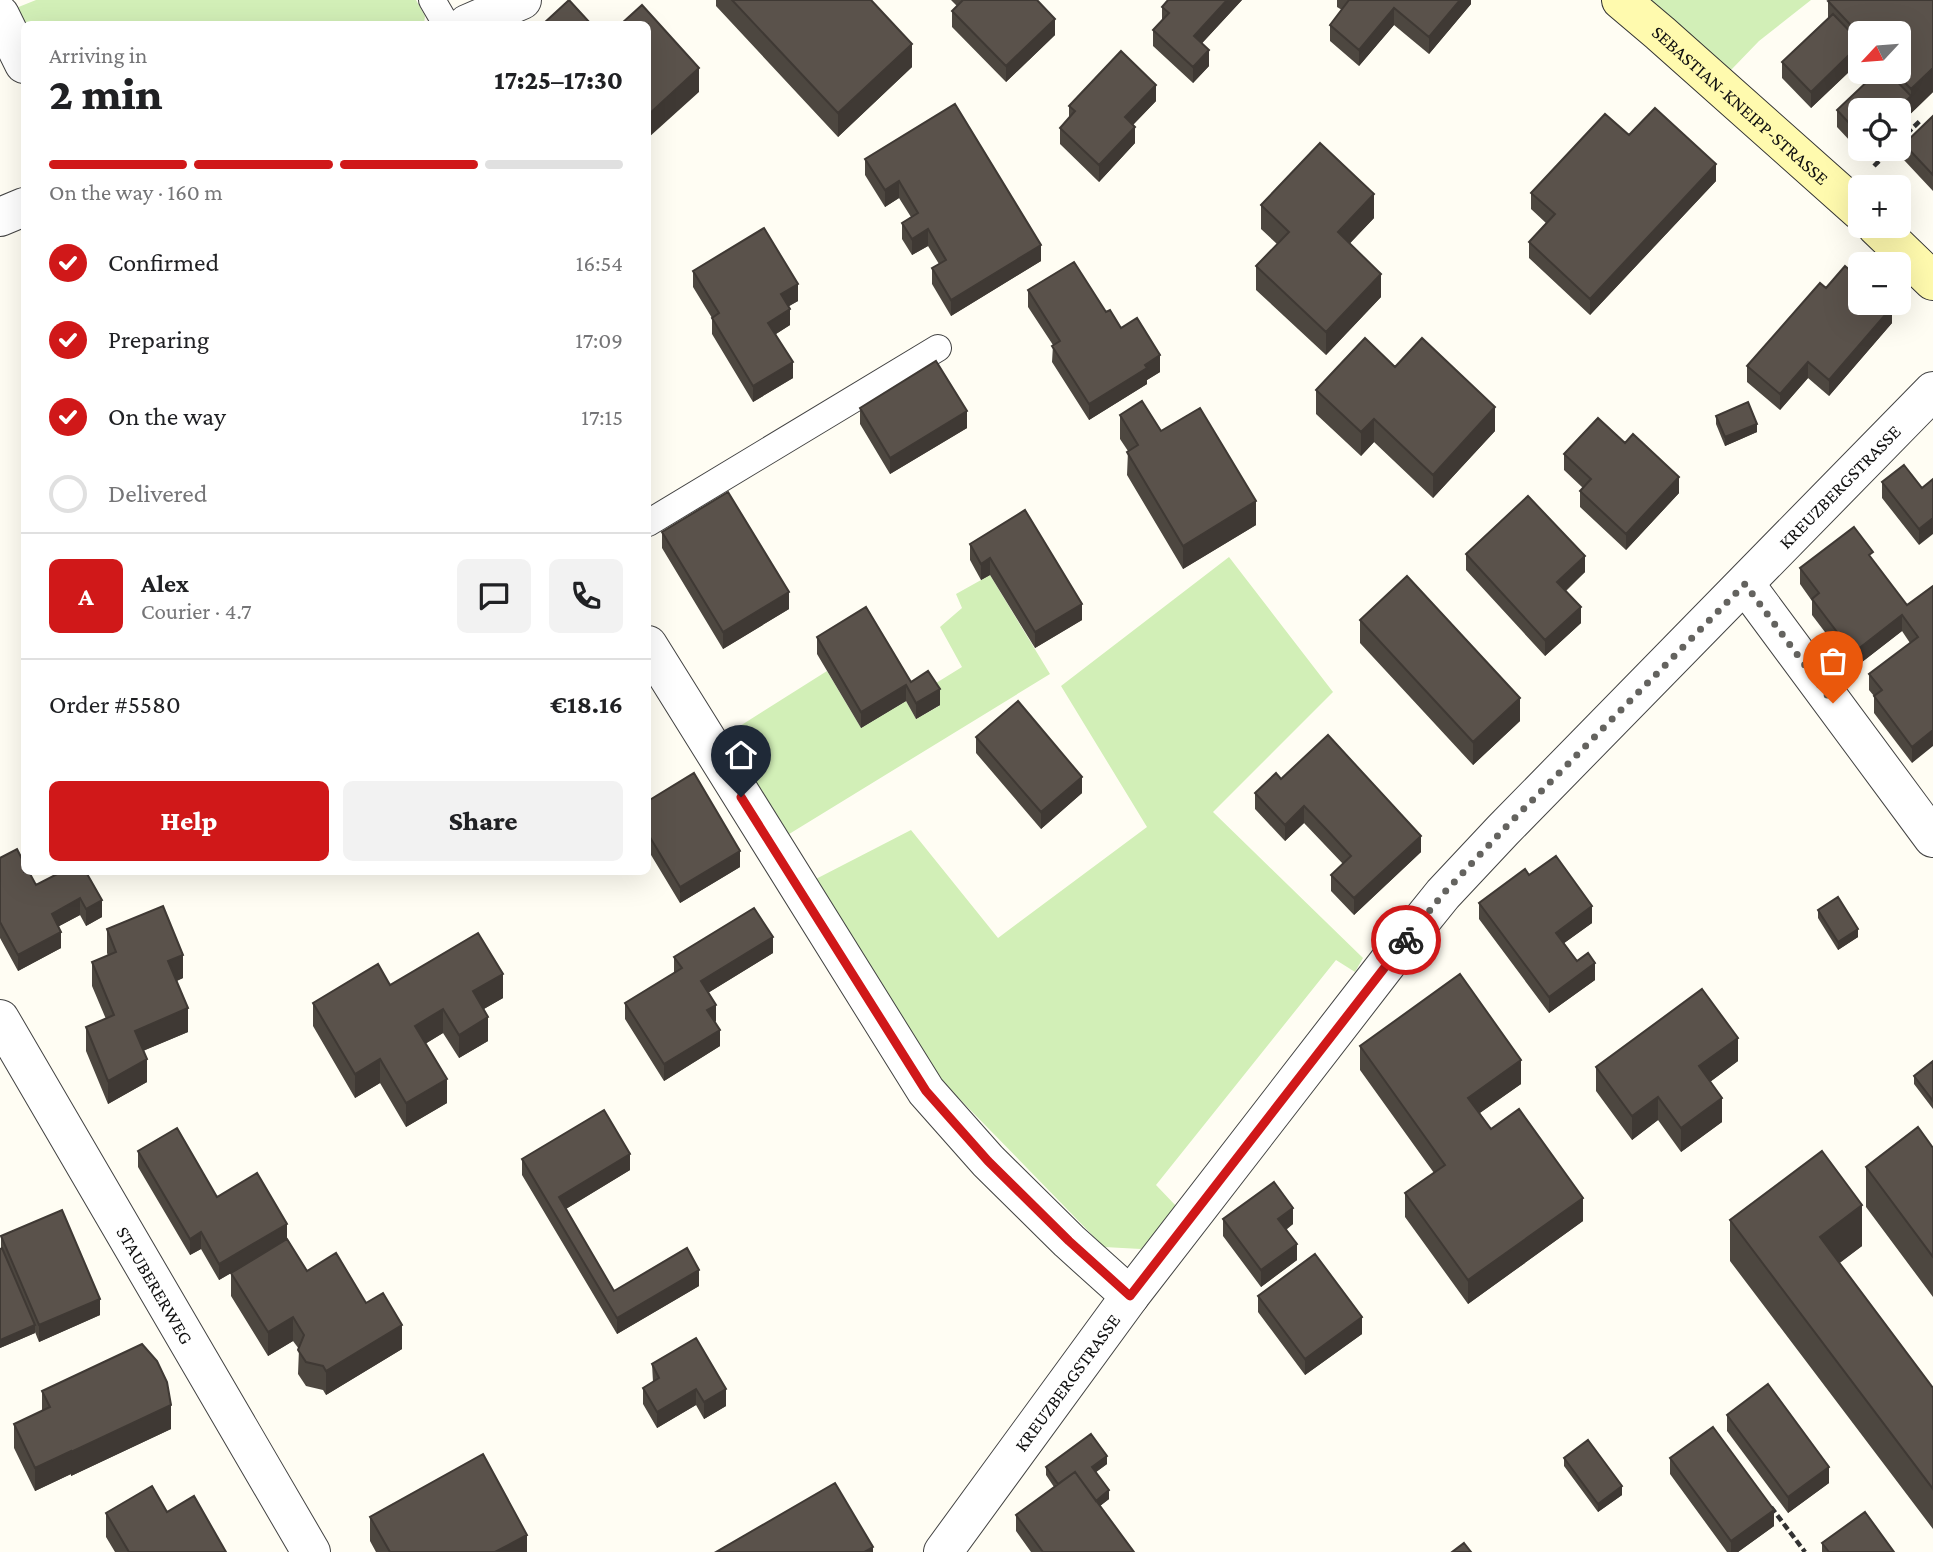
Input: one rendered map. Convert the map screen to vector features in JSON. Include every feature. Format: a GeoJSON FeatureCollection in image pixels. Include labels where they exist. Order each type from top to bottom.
{"type":"FeatureCollection","features":[{"type":"Feature","properties":{"kind":"main road","name":"SEBASTIAN-KNEIPP-STRASSE"},"geometry":{"type":"LineString","coordinates":[[1620,0],[1848,200]]}},
{"type":"Feature","properties":{"kind":"main road"},"geometry":{"type":"LineString","coordinates":[[1889,238],[1933,281]]}},
{"type":"Feature","properties":{"kind":"street"},"geometry":{"type":"LineString","coordinates":[[474,21],[522,0]]}},
{"type":"Feature","properties":{"kind":"street"},"geometry":{"type":"LineString","coordinates":[[0,15],[21,58]]}},
{"type":"Feature","properties":{"kind":"street"},"geometry":{"type":"LineString","coordinates":[[0,217],[21,207]]}},
{"type":"Feature","properties":{"kind":"street","name":"KREUZBERGSTRASSE"},"geometry":{"type":"LineString","coordinates":[[955,1547],[1130,1296],[1443,894],[1933,391]]}},
{"type":"Feature","properties":{"kind":"street"},"geometry":{"type":"LineString","coordinates":[[1745,584],[1933,838]]}},
{"type":"Feature","properties":{"kind":"street"},"geometry":{"type":"LineString","coordinates":[[651,650],[926,1091],[988,1161],[1069,1241],[1130,1296]]}},
{"type":"Feature","properties":{"kind":"street","name":"STAUBERERWEG"},"geometry":{"type":"LineString","coordinates":[[0,1019],[311,1552]]}},
{"type":"Feature","properties":{"kind":"lane"},"geometry":{"type":"LineString","coordinates":[[432,0],[444,21]]}},
{"type":"Feature","properties":{"kind":"lane"},"geometry":{"type":"LineString","coordinates":[[651,521],[938,348]]}},
{"type":"Feature","properties":{"kind":"path"},"geometry":{"type":"LineString","coordinates":[[1911,130],[1921,120]]}},
{"type":"Feature","properties":{"kind":"path"},"geometry":{"type":"LineString","coordinates":[[1765,1498],[1805,1552]]}},
{"type":"Feature","properties":{"kind":"green space"},"geometry":{"type":"Polygon","coordinates":[[[36,0],[416,0],[425,16],[424,21],[21,21],[11,10],[36,0]]]}},
{"type":"Feature","properties":{"kind":"green space"},"geometry":{"type":"Polygon","coordinates":[[[1650,0],[1811,0],[1759,41],[1731,70],[1650,0]]]}},
{"type":"Feature","properties":{"kind":"green space"},"geometry":{"type":"Polygon","coordinates":[[[1229,557],[1333,692],[1213,812],[1363,958],[1355,972],[1336,960],[1156,1185],[1178,1208],[1141,1249],[1104,1247],[944,1083],[812,881],[911,830],[998,938],[1147,827],[1061,686],[1229,557]]]}},
{"type":"Feature","properties":{"kind":"green space"},"geometry":{"type":"Polygon","coordinates":[[[990,575],[1050,674],[781,839],[721,738],[827,671],[861,728],[906,701],[916,719],[939,706],[928,688],[962,667],[940,627],[962,608],[956,594],[990,575]]]}},
{"type":"Feature","properties":{"kind":"building"},"geometry":{"type":"Polygon","coordinates":[[[569,0],[588,21],[546,21],[569,0]]]}},
{"type":"Feature","properties":{"kind":"building"},"geometry":{"type":"Polygon","coordinates":[[[732,0],[871,0],[912,44],[838,113],[732,0]]]}},
{"type":"Feature","properties":{"kind":"building"},"geometry":{"type":"Polygon","coordinates":[[[963,0],[1037,0],[1055,19],[1006,66],[952,11],[963,0]]]}},
{"type":"Feature","properties":{"kind":"building"},"geometry":{"type":"Polygon","coordinates":[[[1168,0],[1227,0],[1194,36],[1209,50],[1193,67],[1153,30],[1169,13],[1162,7],[1168,0]]]}},
{"type":"Feature","properties":{"kind":"building"},"geometry":{"type":"Polygon","coordinates":[[[1349,0],[1460,0],[1429,37],[1394,8],[1359,50],[1330,25],[1349,0]]]}},
{"type":"Feature","properties":{"kind":"building"},"geometry":{"type":"Polygon","coordinates":[[[1933,0],[1933,68],[1911,89],[1906,84],[1911,84],[1911,21],[1848,22],[1828,1],[1933,0]]]}},
{"type":"Feature","properties":{"kind":"building"},"geometry":{"type":"Polygon","coordinates":[[[642,5],[699,68],[651,112],[651,21],[624,21],[642,5]]]}},
{"type":"Feature","properties":{"kind":"building"},"geometry":{"type":"Polygon","coordinates":[[[1833,14],[1848,30],[1848,56],[1811,92],[1782,62],[1833,14]]]}},
{"type":"Feature","properties":{"kind":"building"},"geometry":{"type":"Polygon","coordinates":[[[1121,51],[1156,85],[1125,117],[1135,127],[1099,165],[1060,128],[1075,111],[1069,106],[1121,51]]]}},
{"type":"Feature","properties":{"kind":"building"},"geometry":{"type":"Polygon","coordinates":[[[1865,84],[1900,84],[1911,96],[1909,98],[1850,98],[1865,84]]]}},
{"type":"Feature","properties":{"kind":"building"},"geometry":{"type":"Polygon","coordinates":[[[1848,100],[1848,122],[1837,110],[1848,100]]]}},
{"type":"Feature","properties":{"kind":"building"},"geometry":{"type":"Polygon","coordinates":[[[955,104],[1041,245],[951,300],[932,268],[946,260],[928,229],[912,239],[902,223],[918,213],[899,181],[885,190],[865,159],[955,104]]]}},
{"type":"Feature","properties":{"kind":"building"},"geometry":{"type":"Polygon","coordinates":[[[1655,108],[1716,164],[1590,299],[1529,242],[1555,214],[1531,193],[1605,114],[1629,135],[1655,108]]]}},
{"type":"Feature","properties":{"kind":"building"},"geometry":{"type":"Polygon","coordinates":[[[1933,116],[1933,175],[1911,151],[1911,137],[1933,116]]]}},
{"type":"Feature","properties":{"kind":"building"},"geometry":{"type":"Polygon","coordinates":[[[1320,143],[1374,194],[1338,232],[1381,274],[1326,332],[1256,266],[1289,232],[1261,205],[1320,143]]]}},
{"type":"Feature","properties":{"kind":"building"},"geometry":{"type":"Polygon","coordinates":[[[764,228],[798,284],[781,294],[790,309],[768,323],[793,362],[753,386],[712,318],[719,313],[693,271],[764,228]]]}},
{"type":"Feature","properties":{"kind":"building"},"geometry":{"type":"Polygon","coordinates":[[[1074,262],[1106,312],[1110,310],[1121,328],[1137,318],[1160,355],[1145,365],[1147,368],[1089,404],[1052,346],[1060,341],[1028,290],[1074,262]]]}},
{"type":"Feature","properties":{"kind":"building"},"geometry":{"type":"Polygon","coordinates":[[[1845,266],[1848,269],[1848,315],[1885,315],[1829,380],[1808,362],[1780,394],[1747,366],[1820,283],[1826,288],[1845,266]]]}},
{"type":"Feature","properties":{"kind":"building"},"geometry":{"type":"Polygon","coordinates":[[[1365,338],[1395,367],[1422,338],[1495,407],[1433,475],[1374,419],[1361,432],[1316,390],[1365,338]]]}},
{"type":"Feature","properties":{"kind":"building"},"geometry":{"type":"Polygon","coordinates":[[[936,361],[967,411],[890,458],[860,408],[936,361]]]}},
{"type":"Feature","properties":{"kind":"building"},"geometry":{"type":"Polygon","coordinates":[[[1142,401],[1161,431],[1200,408],[1256,501],[1183,546],[1127,452],[1138,445],[1120,415],[1142,401]]]}},
{"type":"Feature","properties":{"kind":"building"},"geometry":{"type":"Polygon","coordinates":[[[1748,402],[1757,424],[1725,437],[1716,416],[1748,402]]]}},
{"type":"Feature","properties":{"kind":"building"},"geometry":{"type":"Polygon","coordinates":[[[1598,418],[1625,443],[1633,434],[1679,477],[1626,534],[1580,491],[1591,479],[1564,454],[1598,418]]]}},
{"type":"Feature","properties":{"kind":"building"},"geometry":{"type":"Polygon","coordinates":[[[1904,465],[1922,488],[1933,479],[1933,518],[1919,529],[1882,482],[1904,465]]]}},
{"type":"Feature","properties":{"kind":"building"},"geometry":{"type":"Polygon","coordinates":[[[728,492],[789,592],[723,632],[662,532],[728,492]]]}},
{"type":"Feature","properties":{"kind":"building"},"geometry":{"type":"Polygon","coordinates":[[[1528,496],[1585,556],[1557,582],[1581,607],[1545,640],[1466,554],[1528,496]]]}},
{"type":"Feature","properties":{"kind":"building"},"geometry":{"type":"Polygon","coordinates":[[[1025,510],[1082,604],[1035,632],[990,558],[981,564],[970,544],[1025,510]]]}},
{"type":"Feature","properties":{"kind":"building"},"geometry":{"type":"Polygon","coordinates":[[[1854,527],[1873,552],[1869,555],[1907,605],[1933,586],[1933,730],[1912,747],[1874,696],[1882,690],[1869,674],[1918,637],[1902,615],[1853,653],[1812,599],[1819,593],[1800,568],[1854,527]]]}},
{"type":"Feature","properties":{"kind":"building"},"geometry":{"type":"Polygon","coordinates":[[[1407,576],[1520,698],[1473,742],[1360,620],[1407,576]]]}},
{"type":"Feature","properties":{"kind":"building"},"geometry":{"type":"Polygon","coordinates":[[[866,607],[911,682],[928,671],[940,689],[916,703],[906,685],[861,712],[817,637],[866,607]]]}},
{"type":"Feature","properties":{"kind":"building"},"geometry":{"type":"Polygon","coordinates":[[[1018,701],[1082,777],[1041,812],[976,737],[1018,701]]]}},
{"type":"Feature","properties":{"kind":"building"},"geometry":{"type":"Polygon","coordinates":[[[1328,735],[1421,836],[1354,898],[1331,875],[1351,856],[1327,830],[1304,806],[1285,825],[1255,793],[1276,773],[1281,779],[1328,735]]]}},
{"type":"Feature","properties":{"kind":"building"},"geometry":{"type":"Polygon","coordinates":[[[694,773],[740,851],[680,887],[651,839],[651,799],[694,773]]]}},
{"type":"Feature","properties":{"kind":"building"},"geometry":{"type":"Polygon","coordinates":[[[17,849],[21,857],[21,875],[31,875],[36,885],[55,875],[88,875],[102,900],[86,909],[80,898],[52,914],[61,932],[18,955],[0,922],[0,858],[17,849]]]}},
{"type":"Feature","properties":{"kind":"building"},"geometry":{"type":"Polygon","coordinates":[[[1556,856],[1592,906],[1556,933],[1577,961],[1588,953],[1595,963],[1549,997],[1479,903],[1525,869],[1529,875],[1556,856]]]}},
{"type":"Feature","properties":{"kind":"building"},"geometry":{"type":"Polygon","coordinates":[[[1838,897],[1858,929],[1838,942],[1818,910],[1838,897]]]}},
{"type":"Feature","properties":{"kind":"building"},"geometry":{"type":"Polygon","coordinates":[[[163,906],[183,955],[168,961],[188,1008],[135,1031],[147,1059],[108,1081],[86,1027],[114,1015],[92,962],[116,952],[107,929],[163,906]]]}},
{"type":"Feature","properties":{"kind":"building"},"geometry":{"type":"Polygon","coordinates":[[[754,908],[773,937],[701,981],[716,1005],[707,1010],[720,1030],[664,1064],[625,1003],[682,968],[674,957],[754,908]]]}},
{"type":"Feature","properties":{"kind":"building"},"geometry":{"type":"Polygon","coordinates":[[[478,933],[503,974],[473,991],[488,1017],[459,1035],[443,1009],[415,1026],[447,1079],[406,1103],[380,1059],[355,1074],[313,1003],[378,964],[390,985],[478,933]]]}},
{"type":"Feature","properties":{"kind":"building"},"geometry":{"type":"Polygon","coordinates":[[[1460,974],[1521,1060],[1468,1098],[1491,1129],[1519,1109],[1583,1198],[1468,1280],[1405,1193],[1445,1165],[1360,1046],[1460,974]]]}},
{"type":"Feature","properties":{"kind":"building"},"geometry":{"type":"Polygon","coordinates":[[[1702,989],[1738,1038],[1699,1066],[1722,1098],[1681,1128],[1658,1097],[1632,1116],[1596,1067],[1702,989]]]}},
{"type":"Feature","properties":{"kind":"building"},"geometry":{"type":"Polygon","coordinates":[[[1933,1061],[1933,1101],[1914,1076],[1933,1061]]]}},
{"type":"Feature","properties":{"kind":"building"},"geometry":{"type":"Polygon","coordinates":[[[604,1110],[630,1154],[559,1197],[614,1291],[687,1248],[699,1270],[617,1318],[522,1159],[604,1110]]]}},
{"type":"Feature","properties":{"kind":"building"},"geometry":{"type":"Polygon","coordinates":[[[1918,1127],[1933,1148],[1933,1257],[1866,1167],[1918,1127]]]}},
{"type":"Feature","properties":{"kind":"building"},"geometry":{"type":"Polygon","coordinates":[[[177,1128],[217,1197],[257,1173],[287,1224],[219,1264],[201,1232],[190,1239],[138,1151],[177,1128]]]}},
{"type":"Feature","properties":{"kind":"building"},"geometry":{"type":"Polygon","coordinates":[[[1822,1151],[1862,1205],[1820,1237],[1933,1388],[1933,1489],[1730,1220],[1822,1151]]]}},
{"type":"Feature","properties":{"kind":"building"},"geometry":{"type":"Polygon","coordinates":[[[1274,1182],[1293,1208],[1278,1219],[1297,1244],[1261,1270],[1223,1219],[1274,1182]]]}},
{"type":"Feature","properties":{"kind":"building"},"geometry":{"type":"Polygon","coordinates":[[[62,1210],[100,1299],[39,1325],[1,1236],[62,1210]]]}},
{"type":"Feature","properties":{"kind":"building"},"geometry":{"type":"Polygon","coordinates":[[[287,1239],[307,1271],[336,1253],[366,1303],[383,1293],[402,1325],[326,1371],[323,1366],[306,1362],[298,1350],[304,1335],[293,1317],[268,1332],[231,1273],[287,1239]]]}},
{"type":"Feature","properties":{"kind":"building"},"geometry":{"type":"Polygon","coordinates":[[[2,1248],[35,1325],[0,1340],[0,1249],[2,1248]]]}},
{"type":"Feature","properties":{"kind":"building"},"geometry":{"type":"Polygon","coordinates":[[[1315,1254],[1362,1317],[1305,1359],[1258,1296],[1315,1254]]]}},
{"type":"Feature","properties":{"kind":"building"},"geometry":{"type":"Polygon","coordinates":[[[696,1338],[726,1389],[704,1402],[696,1389],[657,1412],[643,1388],[659,1378],[652,1364],[696,1338]]]}},
{"type":"Feature","properties":{"kind":"building"},"geometry":{"type":"Polygon","coordinates":[[[142,1344],[157,1361],[167,1382],[171,1405],[35,1468],[14,1424],[50,1407],[42,1391],[142,1344]]]}},
{"type":"Feature","properties":{"kind":"building"},"geometry":{"type":"Polygon","coordinates":[[[1768,1384],[1829,1467],[1788,1497],[1727,1415],[1768,1384]]]}},
{"type":"Feature","properties":{"kind":"building"},"geometry":{"type":"Polygon","coordinates":[[[1713,1427],[1774,1510],[1731,1541],[1670,1458],[1713,1427]]]}},
{"type":"Feature","properties":{"kind":"building"},"geometry":{"type":"Polygon","coordinates":[[[1091,1434],[1107,1456],[1092,1467],[1109,1490],[1096,1501],[1075,1472],[1058,1484],[1046,1467],[1091,1434]]]}},
{"type":"Feature","properties":{"kind":"building"},"geometry":{"type":"Polygon","coordinates":[[[1588,1440],[1622,1486],[1598,1504],[1564,1458],[1588,1440]]]}},
{"type":"Feature","properties":{"kind":"building"},"geometry":{"type":"Polygon","coordinates":[[[483,1454],[527,1535],[495,1552],[390,1552],[370,1517],[483,1454]]]}},
{"type":"Feature","properties":{"kind":"building"},"geometry":{"type":"Polygon","coordinates":[[[1075,1472],[1134,1552],[1043,1552],[1016,1515],[1075,1472]]]}},
{"type":"Feature","properties":{"kind":"building"},"geometry":{"type":"Polygon","coordinates":[[[835,1483],[873,1547],[864,1552],[716,1552],[835,1483]]]}},
{"type":"Feature","properties":{"kind":"building"},"geometry":{"type":"Polygon","coordinates":[[[152,1486],[167,1512],[194,1496],[226,1552],[129,1552],[106,1513],[152,1486]]]}},
{"type":"Feature","properties":{"kind":"building"},"geometry":{"type":"Polygon","coordinates":[[[1865,1512],[1894,1552],[1829,1552],[1822,1543],[1865,1512]]]}},
{"type":"Feature","properties":{"kind":"building"},"geometry":{"type":"Polygon","coordinates":[[[1464,1543],[1471,1552],[1452,1552],[1464,1543]]]}},
{"type":"Feature","properties":{"kind":"way so far"},"geometry":{"type":"LineString","coordinates":[[1406,940],[1443,894],[1503,830],[1745,584],[1833,703]]}},
{"type":"Feature","properties":{"kind":"route"},"geometry":{"type":"LineString","coordinates":[[741,797],[926,1091],[988,1161],[1069,1241],[1130,1296],[1406,940]]}}]}
